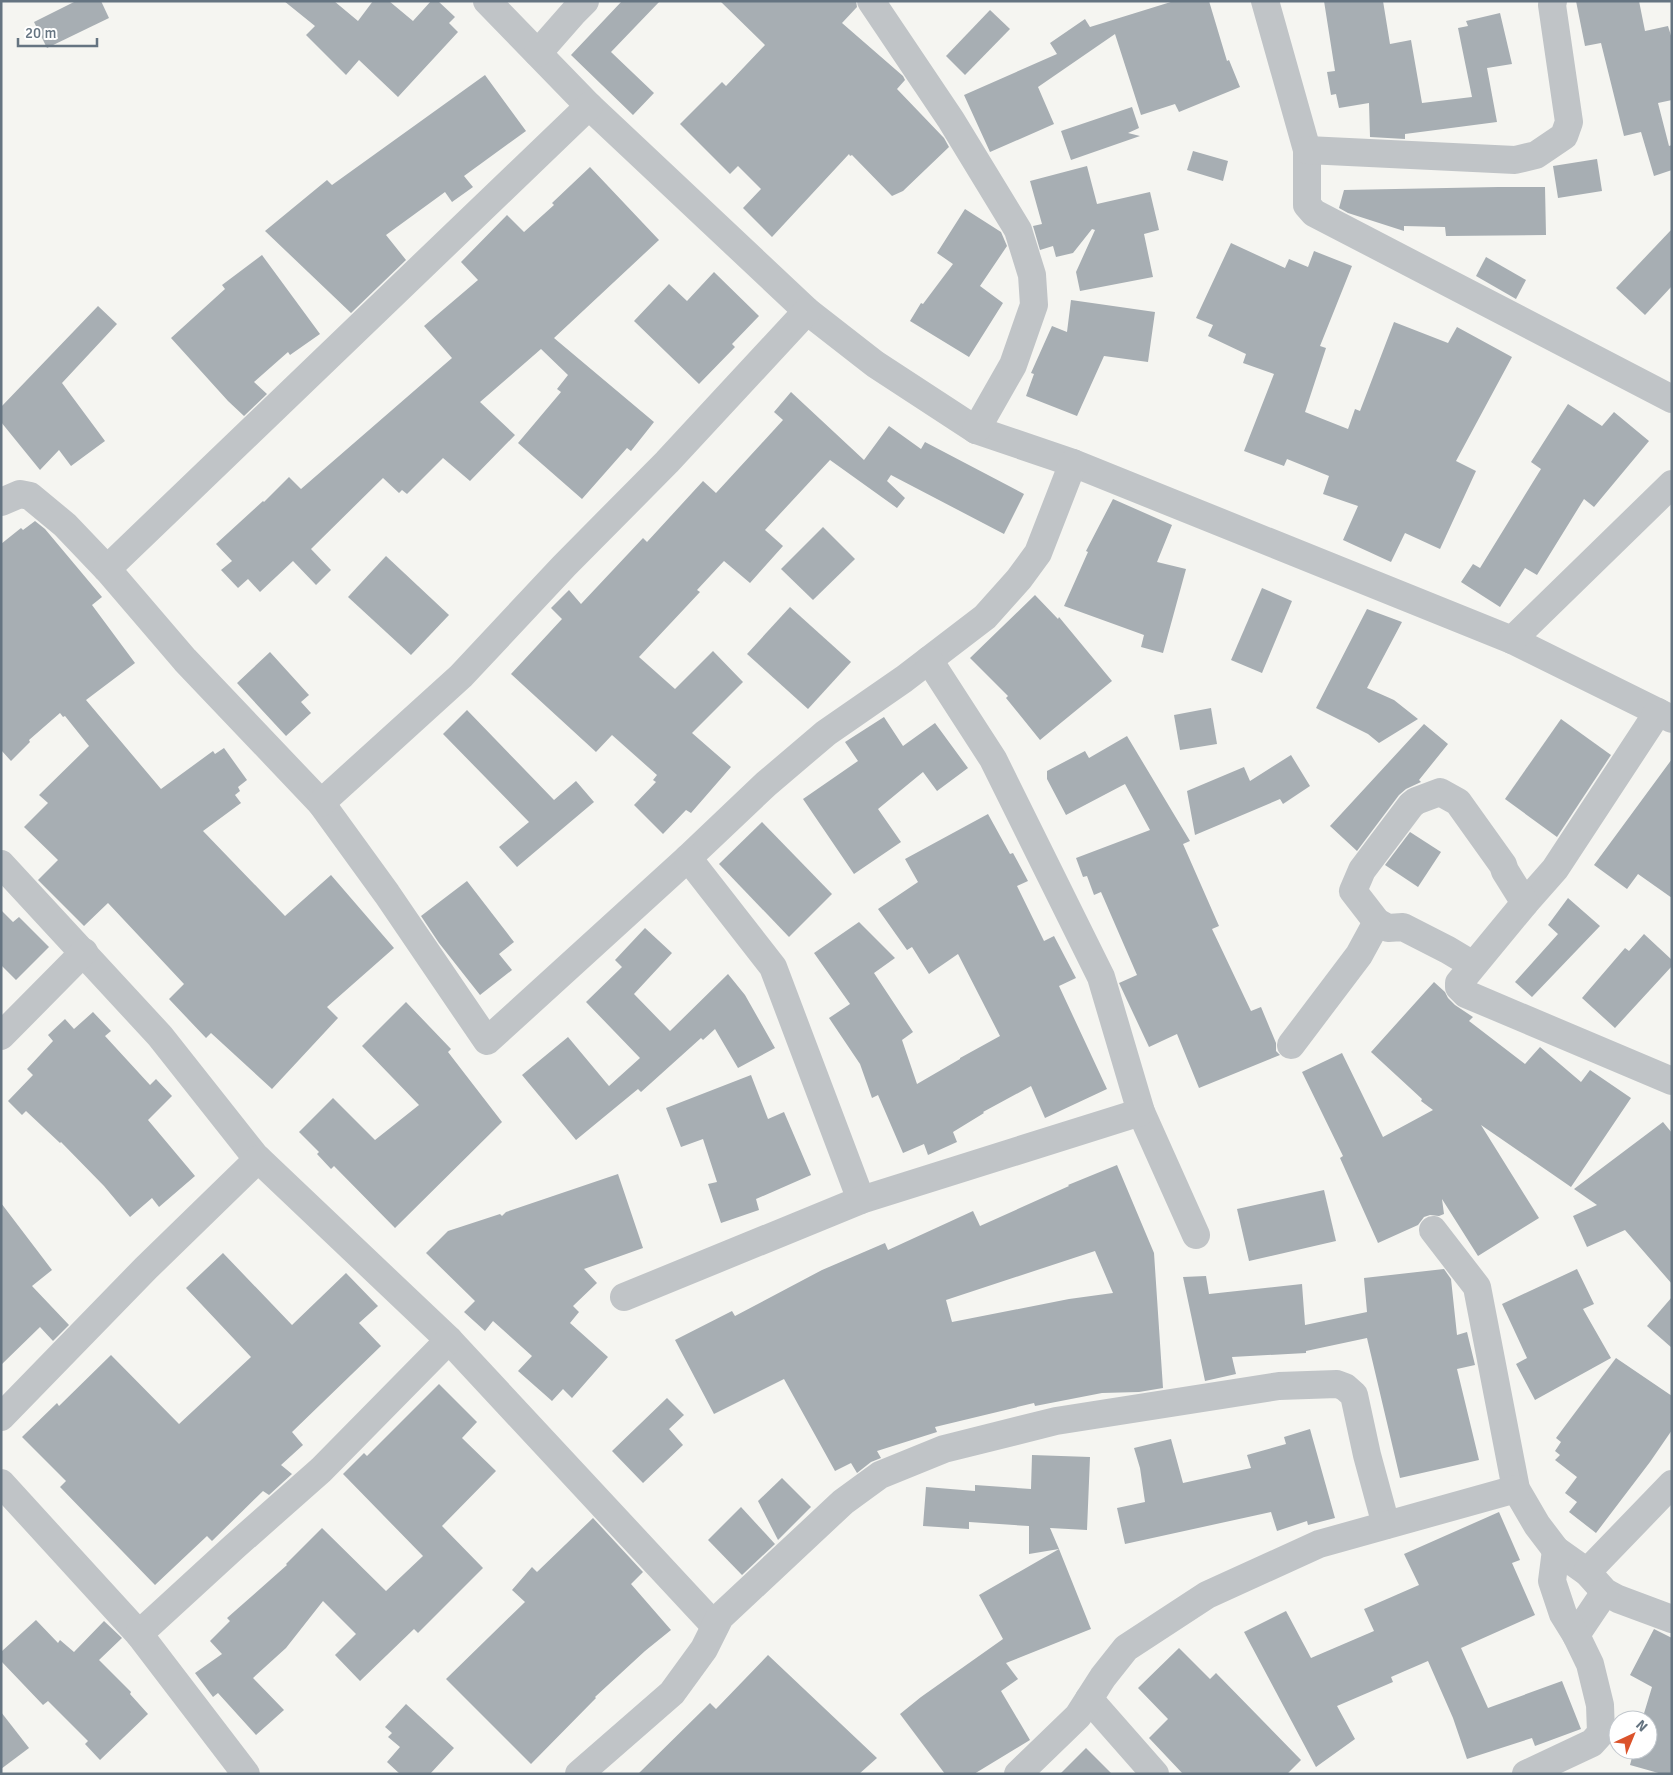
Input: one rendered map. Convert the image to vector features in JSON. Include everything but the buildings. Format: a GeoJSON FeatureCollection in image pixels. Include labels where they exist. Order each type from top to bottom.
{"type":"FeatureCollection","features":[{"type":"Feature","properties":{"kind":"street"},"geometry":{"type":"LineString","coordinates":[[488,1],[589,106],[807,311],[875,364],[976,430],[1073,463],[1512,640],[1665,716],[1555,870],[1524,903],[1473,965],[1459,983],[1459,987],[1466,994],[1672,1081]]}},
{"type":"Feature","properties":{"kind":"street"},"geometry":{"type":"LineString","coordinates":[[538,53],[585,1]]}},
{"type":"Feature","properties":{"kind":"street"},"geometry":{"type":"LineString","coordinates":[[871,1],[951,120],[1018,230],[1032,275],[1034,305],[1013,365],[976,430]]}},
{"type":"Feature","properties":{"kind":"street"},"geometry":{"type":"LineString","coordinates":[[1265,1],[1307,150],[1307,205],[1314,213],[1672,399]]}},
{"type":"Feature","properties":{"kind":"street"},"geometry":{"type":"LineString","coordinates":[[1307,150],[1515,160],[1536,155],[1564,136],[1569,122],[1552,1]]}},
{"type":"Feature","properties":{"kind":"street"},"geometry":{"type":"LineString","coordinates":[[107,569],[589,106]]}},
{"type":"Feature","properties":{"kind":"street"},"geometry":{"type":"LineString","coordinates":[[320,803],[461,676],[564,566],[667,462],[807,311]]}},
{"type":"Feature","properties":{"kind":"street"},"geometry":{"type":"LineString","coordinates":[[1,502],[20,494],[30,496],[65,525],[107,569],[185,660],[320,803],[387,894],[487,1041],[688,858],[766,784],[826,733],[929,660],[985,617],[1038,553],[1073,463]]}},
{"type":"Feature","properties":{"kind":"street"},"geometry":{"type":"LineString","coordinates":[[1512,640],[1672,484]]}},
{"type":"Feature","properties":{"kind":"street"},"geometry":{"type":"LineString","coordinates":[[929,660],[992,759],[1101,977],[1141,1112],[1196,1235]]}},
{"type":"Feature","properties":{"kind":"street"},"geometry":{"type":"LineString","coordinates":[[1473,965],[1448,950],[1403,928],[1388,928],[1377,922],[1353,891],[1362,870],[1411,806],[1416,801],[1440,792],[1458,802],[1503,865],[1524,903]]}},
{"type":"Feature","properties":{"kind":"street"},"geometry":{"type":"LineString","coordinates":[[688,858],[773,967],[861,1200]]}},
{"type":"Feature","properties":{"kind":"street"},"geometry":{"type":"LineString","coordinates":[[1,864],[160,1036],[258,1159],[449,1340],[716,1626]]}},
{"type":"Feature","properties":{"kind":"street"},"geometry":{"type":"LineString","coordinates":[[1291,1045],[1358,955],[1377,922]]}},
{"type":"Feature","properties":{"kind":"street"},"geometry":{"type":"LineString","coordinates":[[1,1036],[84,952]]}},
{"type":"Feature","properties":{"kind":"street"},"geometry":{"type":"LineString","coordinates":[[624,1297],[861,1200],[1141,1112]]}},
{"type":"Feature","properties":{"kind":"street"},"geometry":{"type":"LineString","coordinates":[[1,1417],[146,1268],[258,1159]]}},
{"type":"Feature","properties":{"kind":"street"},"geometry":{"type":"LineString","coordinates":[[1433,1230],[1477,1287],[1516,1489],[1537,1525],[1556,1550],[1587,1572],[1605,1592],[1618,1599],[1672,1619]]}},
{"type":"Feature","properties":{"kind":"street"},"geometry":{"type":"LineString","coordinates":[[139,1634],[234,1546],[321,1470],[449,1340]]}},
{"type":"Feature","properties":{"kind":"street"},"geometry":{"type":"LineString","coordinates":[[578,1774],[672,1692],[704,1649],[720,1617],[843,1502],[880,1475],[944,1448],[1056,1421],[1279,1386],[1337,1384],[1345,1387],[1354,1395],[1367,1455],[1386,1525]]}},
{"type":"Feature","properties":{"kind":"street"},"geometry":{"type":"LineString","coordinates":[[1,1483],[139,1634],[246,1774]]}},
{"type":"Feature","properties":{"kind":"street"},"geometry":{"type":"LineString","coordinates":[[1587,1572],[1672,1484]]}},
{"type":"Feature","properties":{"kind":"street"},"geometry":{"type":"LineString","coordinates":[[1018,1774],[1078,1716],[1103,1677],[1126,1648],[1207,1594],[1319,1544],[1516,1489]]}},
{"type":"Feature","properties":{"kind":"street"},"geometry":{"type":"LineString","coordinates":[[1526,1774],[1592,1743],[1601,1733],[1600,1705],[1590,1664],[1563,1614],[1552,1581],[1556,1550]]}},
{"type":"Feature","properties":{"kind":"street"},"geometry":{"type":"LineString","coordinates":[[1576,1635],[1605,1592]]}},
{"type":"Feature","properties":{"kind":"street"},"geometry":{"type":"LineString","coordinates":[[1089,1699],[1155,1774]]}}]}
